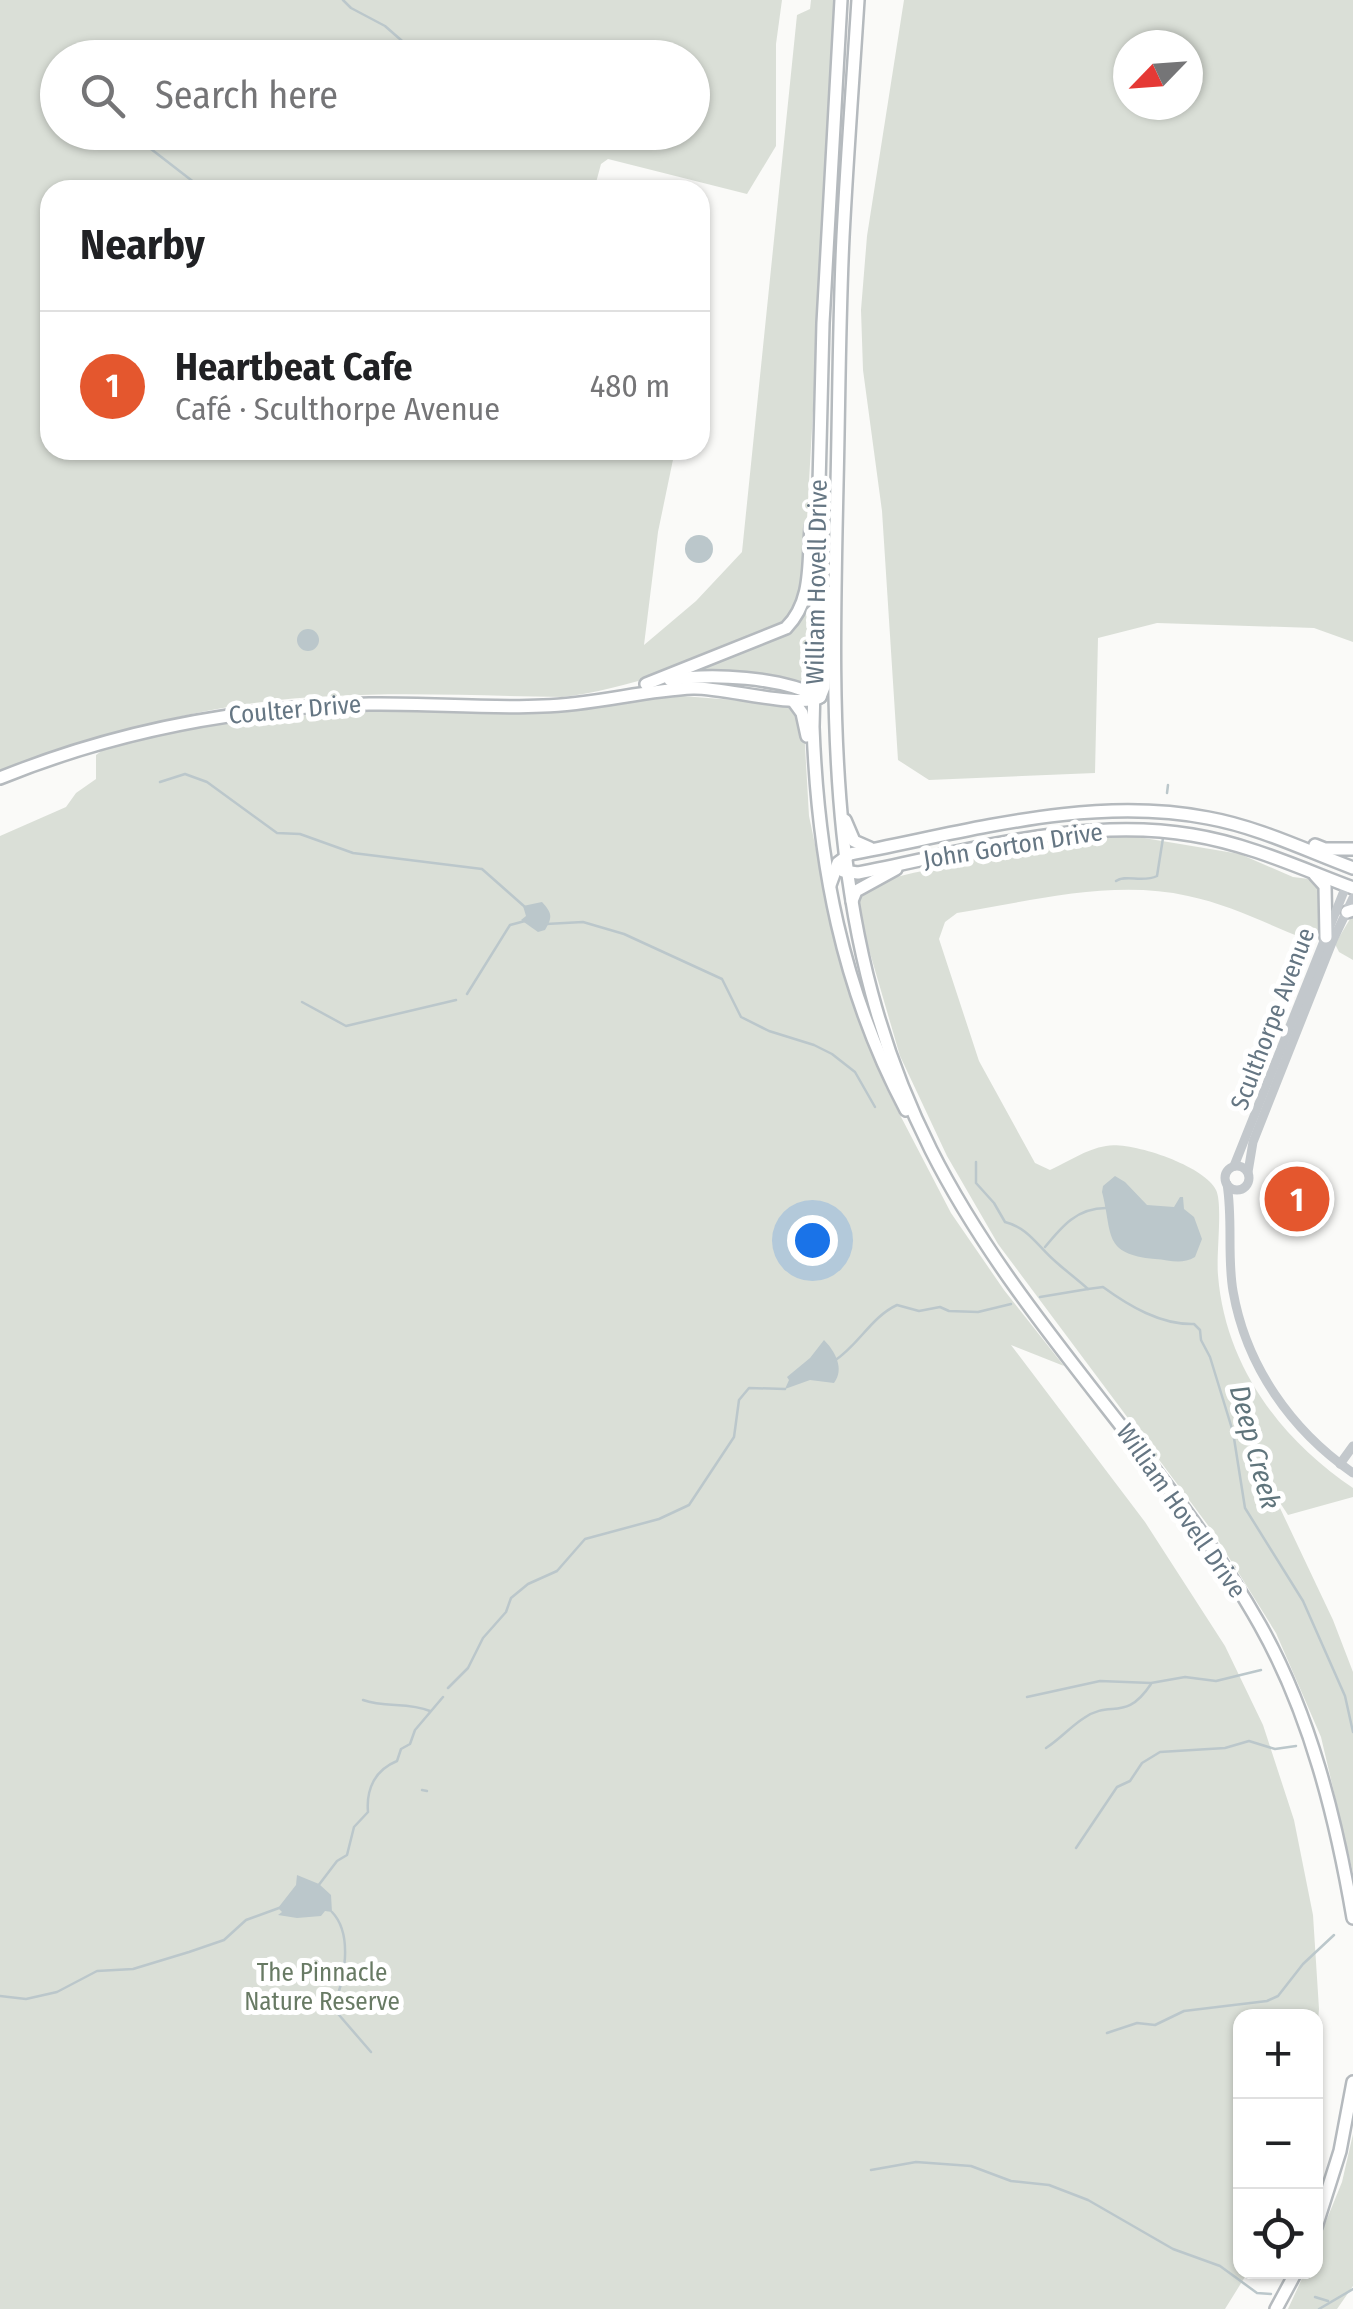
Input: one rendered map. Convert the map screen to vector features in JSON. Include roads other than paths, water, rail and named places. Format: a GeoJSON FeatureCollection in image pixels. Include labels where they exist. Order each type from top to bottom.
{"type":"FeatureCollection","features":[{"type":"Feature","properties":{"kind":"main road","name":"William Hovell Drive"},"geometry":{"type":"LineString","coordinates":[[840,0],[823,323],[816,795],[822,850],[847,969],[870,1036],[906,1109],[993,1254],[1196,1524],[1263,1630],[1319,1770],[1353,1918]]}},
{"type":"Feature","properties":{"kind":"main road","name":"William Hovell Drive"},"geometry":{"type":"LineString","coordinates":[[858,0],[843,240],[833,714],[836,777],[842,866],[851,908],[880,1024],[927,1143]]}},
{"type":"Feature","properties":{"kind":"main road"},"geometry":{"type":"LineString","coordinates":[[646,684],[773,635],[786,628],[802,608],[807,591],[823,323]]}},
{"type":"Feature","properties":{"kind":"main road"},"geometry":{"type":"LineString","coordinates":[[833,714],[816,697],[824,687],[830,550],[836,534]]}},
{"type":"Feature","properties":{"kind":"main road","name":"Coulter Drive"},"geometry":{"type":"LineString","coordinates":[[599,700],[646,684],[689,677],[726,677],[816,697]]}},
{"type":"Feature","properties":{"kind":"main road","name":"Coulter Drive"},"geometry":{"type":"LineString","coordinates":[[0,778],[68,754],[205,718],[315,706],[538,707],[698,688],[794,702],[816,697]]}},
{"type":"Feature","properties":{"kind":"main road"},"geometry":{"type":"LineString","coordinates":[[794,702],[806,724],[807,756],[816,795]]}},
{"type":"Feature","properties":{"kind":"main road"},"geometry":{"type":"LineString","coordinates":[[836,777],[846,830],[861,847],[875,849]]}},
{"type":"Feature","properties":{"kind":"main road","name":"John Gorton Drive"},"geometry":{"type":"LineString","coordinates":[[842,866],[875,849],[1096,810],[1164,811],[1248,828],[1353,868]]}},
{"type":"Feature","properties":{"kind":"main road"},"geometry":{"type":"LineString","coordinates":[[1248,828],[1275,830],[1325,849],[1353,850]]}},
{"type":"Feature","properties":{"kind":"main road","name":"John Gorton Drive"},"geometry":{"type":"LineString","coordinates":[[842,866],[858,873],[1075,832],[1123,829],[1194,835],[1230,844],[1350,887]]}},
{"type":"Feature","properties":{"kind":"main road"},"geometry":{"type":"LineString","coordinates":[[822,850],[842,866],[829,889]]}},
{"type":"Feature","properties":{"kind":"main road"},"geometry":{"type":"LineString","coordinates":[[851,908],[856,891],[903,864]]}},
{"type":"Feature","properties":{"kind":"main road"},"geometry":{"type":"LineString","coordinates":[[1310,872],[1325,886],[1326,937]]}},
{"type":"Feature","properties":{"kind":"main road"},"geometry":{"type":"LineString","coordinates":[[1323,2205],[1340,2151],[1353,2082]]}},
{"type":"Feature","properties":{"kind":"main road"},"geometry":{"type":"LineString","coordinates":[[1276,2309],[1292,2279]]}},
{"type":"Feature","properties":{"kind":"street","name":"Sculthorpe Avenue"},"geometry":{"type":"LineString","coordinates":[[1234,1166],[1350,887]]}},
{"type":"Feature","properties":{"kind":"street","name":"Sculthorpe Avenue"},"geometry":{"type":"LineString","coordinates":[[1248,1172],[1253,1142],[1353,898]]}},
{"type":"Feature","properties":{"kind":"street"},"geometry":{"type":"LineString","coordinates":[[1231,1210],[1248,1182],[1248,1172],[1240,1166],[1234,1166],[1226,1175],[1233,1290],[1251,1350],[1268,1385],[1288,1413],[1353,1472]]}},
{"type":"Feature","properties":{"kind":"street"},"geometry":{"type":"LineString","coordinates":[[1227,1184],[1234,1190],[1244,1188]]}},
{"type":"Feature","properties":{"kind":"street"},"geometry":{"type":"LineString","coordinates":[[1340,1464],[1353,1446]]}},
{"type":"Feature","properties":{"kind":"waterway"},"geometry":{"type":"LineString","coordinates":[[343,0],[401,40]]}},
{"type":"Feature","properties":{"kind":"waterway"},"geometry":{"type":"LineString","coordinates":[[152,150],[191,180]]}},
{"type":"Feature","properties":{"kind":"waterway"},"geometry":{"type":"LineString","coordinates":[[160,782],[185,774],[207,782],[277,833],[300,834],[353,853],[482,869],[525,907]]}},
{"type":"Feature","properties":{"kind":"waterway"},"geometry":{"type":"LineString","coordinates":[[1167,793],[1168,785]]}},
{"type":"Feature","properties":{"kind":"waterway"},"geometry":{"type":"LineString","coordinates":[[1116,881],[1157,876],[1163,838]]}},
{"type":"Feature","properties":{"kind":"waterway","name":"Deep Creek"},"geometry":{"type":"LineString","coordinates":[[467,994],[510,925],[525,921]]}},
{"type":"Feature","properties":{"kind":"waterway","name":"Deep Creek"},"geometry":{"type":"LineString","coordinates":[[546,924],[583,922],[624,934],[722,979],[741,1017],[832,1054],[855,1072],[875,1107]]}},
{"type":"Feature","properties":{"kind":"waterway","name":"Deep Creek"},"geometry":{"type":"LineString","coordinates":[[302,1002],[346,1026],[456,1000]]}},
{"type":"Feature","properties":{"kind":"waterway","name":"Deep Creek"},"geometry":{"type":"LineString","coordinates":[[976,1162],[976,1183],[1005,1222],[1027,1233],[1088,1289],[1103,1287],[1146,1313],[1194,1324],[1200,1330],[1233,1432],[1245,1508],[1303,1601],[1345,1696],[1353,1732]]}},
{"type":"Feature","properties":{"kind":"waterway"},"geometry":{"type":"LineString","coordinates":[[1045,1247],[1078,1215],[1106,1208]]}},
{"type":"Feature","properties":{"kind":"waterway"},"geometry":{"type":"LineString","coordinates":[[1040,1297],[1088,1289]]}},
{"type":"Feature","properties":{"kind":"waterway"},"geometry":{"type":"LineString","coordinates":[[834,1361],[897,1305],[919,1311],[940,1307],[978,1312],[1011,1304]]}},
{"type":"Feature","properties":{"kind":"waterway"},"geometry":{"type":"LineString","coordinates":[[448,1688],[468,1668],[483,1638],[506,1612],[511,1598],[528,1584],[557,1571],[585,1539],[659,1519],[689,1505],[734,1437],[739,1400],[749,1388],[785,1389]]}},
{"type":"Feature","properties":{"kind":"waterway"},"geometry":{"type":"LineString","coordinates":[[1027,1697],[1100,1681],[1151,1683],[1185,1677],[1216,1681],[1261,1670]]}},
{"type":"Feature","properties":{"kind":"waterway"},"geometry":{"type":"LineString","coordinates":[[1046,1748],[1094,1713],[1133,1703],[1151,1684]]}},
{"type":"Feature","properties":{"kind":"waterway"},"geometry":{"type":"LineString","coordinates":[[318,1886],[337,1861],[347,1855],[354,1827],[368,1812],[374,1781],[397,1761],[401,1749],[410,1744],[415,1730],[443,1697]]}},
{"type":"Feature","properties":{"kind":"waterway"},"geometry":{"type":"LineString","coordinates":[[363,1700],[430,1711]]}},
{"type":"Feature","properties":{"kind":"waterway"},"geometry":{"type":"LineString","coordinates":[[1076,1848],[1117,1787],[1130,1781],[1142,1763],[1160,1752],[1225,1748],[1249,1741],[1275,1749],[1296,1746]]}},
{"type":"Feature","properties":{"kind":"waterway"},"geometry":{"type":"LineString","coordinates":[[422,1790],[427,1791]]}},
{"type":"Feature","properties":{"kind":"waterway"},"geometry":{"type":"LineString","coordinates":[[0,1996],[26,1999],[57,1992],[97,1971],[133,1969],[189,1952],[224,1940],[246,1920],[279,1908]]}},
{"type":"Feature","properties":{"kind":"waterway"},"geometry":{"type":"LineString","coordinates":[[332,1912],[345,1946],[341,1985],[333,2008],[371,2052]]}},
{"type":"Feature","properties":{"kind":"waterway"},"geometry":{"type":"LineString","coordinates":[[1107,2033],[1137,2023],[1155,2025],[1184,2011],[1267,2001],[1278,1996],[1303,1964],[1334,1935]]}},
{"type":"Feature","properties":{"kind":"waterway"},"geometry":{"type":"LineString","coordinates":[[871,2170],[916,2162],[971,2166],[1011,2181],[1049,2185],[1088,2200],[1173,2249],[1220,2266],[1257,2293],[1271,2294]]}},
{"type":"Feature","properties":{"kind":"waterway"},"geometry":{"type":"LineString","coordinates":[[1319,2309],[1353,2289]]}},
{"type":"Feature","properties":{"kind":"waterway"},"geometry":{"type":"LineString","coordinates":[[1315,2297],[1328,2301]]}},
{"type":"Feature","properties":{"kind":"place","name":"Heartbeat Cafe"},"geometry":{"type":"Point","coordinates":[1297,1199]}},
{"type":"Feature","properties":{"kind":"park label","name":"The Pinnacle Nature Reserve"},"geometry":{"type":"Point","coordinates":[322,1988]}}]}
